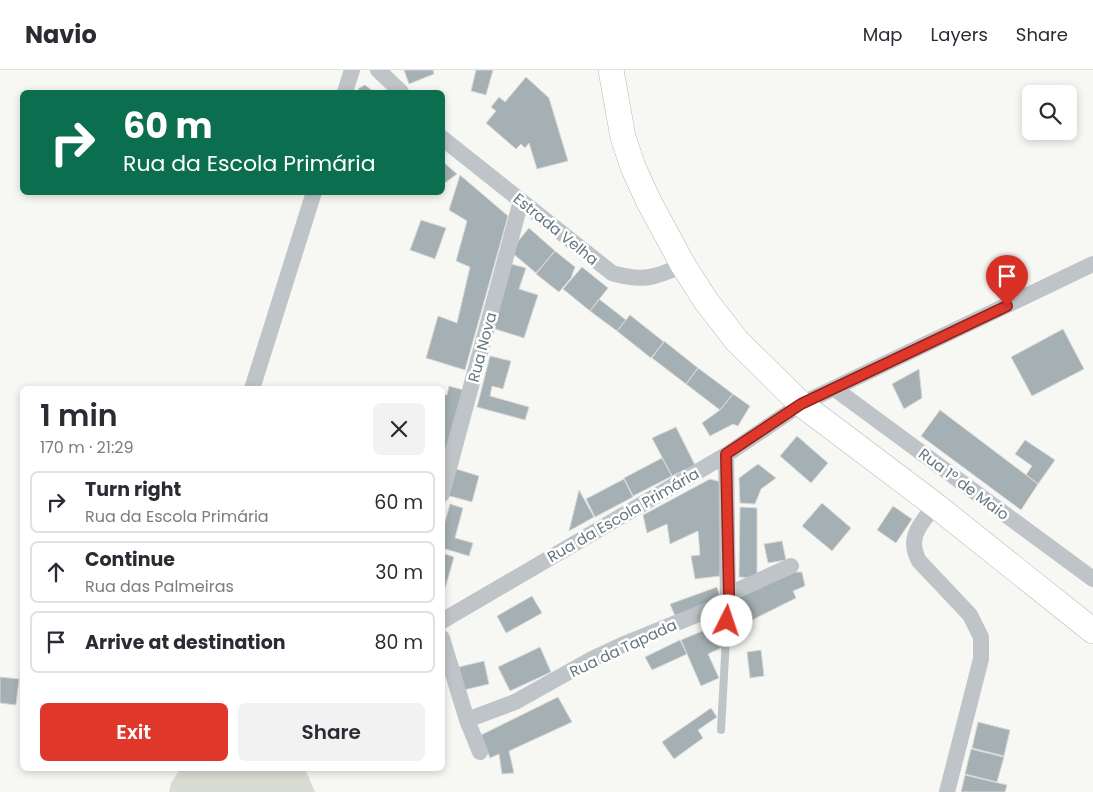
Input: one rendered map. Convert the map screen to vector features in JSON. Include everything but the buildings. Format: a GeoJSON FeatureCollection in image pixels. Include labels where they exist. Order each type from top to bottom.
{"type":"FeatureCollection","features":[{"type":"Feature","properties":{"kind":"main road"},"geometry":{"type":"LineString","coordinates":[[611,70],[623,137],[633,167],[648,200],[683,265],[706,301],[737,341],[801,404],[935,504],[1093,631]]}},
{"type":"Feature","properties":{"kind":"street"},"geometry":{"type":"LineString","coordinates":[[346,90],[352,70]]}},
{"type":"Feature","properties":{"kind":"street"},"geometry":{"type":"LineString","coordinates":[[378,70],[399,90]]}},
{"type":"Feature","properties":{"kind":"street","name":"Estrada Velha"},"geometry":{"type":"LineString","coordinates":[[445,140],[612,273],[627,278],[658,277],[683,265]]}},
{"type":"Feature","properties":{"kind":"street"},"geometry":{"type":"LineString","coordinates":[[253,386],[313,195]]}},
{"type":"Feature","properties":{"kind":"street","name":"Rua Nova"},"geometry":{"type":"LineString","coordinates":[[445,483],[522,201]]}},
{"type":"Feature","properties":{"kind":"street","name":"Rua da Escola Primária"},"geometry":{"type":"LineString","coordinates":[[445,619],[726,454],[801,404],[836,389],[1093,264]]}},
{"type":"Feature","properties":{"kind":"street","name":"Rua 1º de Maio"},"geometry":{"type":"LineString","coordinates":[[836,389],[1093,580]]}},
{"type":"Feature","properties":{"kind":"street"},"geometry":{"type":"LineString","coordinates":[[726,454],[729,598]]}},
{"type":"Feature","properties":{"kind":"street"},"geometry":{"type":"LineString","coordinates":[[935,504],[917,530],[913,542],[914,552],[919,561],[970,615],[981,636],[981,659],[947,792]]}},
{"type":"Feature","properties":{"kind":"street","name":"Rua da Tapada"},"geometry":{"type":"LineString","coordinates":[[467,720],[515,702],[592,659],[729,598],[791,566]]}},
{"type":"Feature","properties":{"kind":"street"},"geometry":{"type":"LineString","coordinates":[[445,648],[467,720],[480,752]]}},
{"type":"Feature","properties":{"kind":"lane"},"geometry":{"type":"LineString","coordinates":[[721,730],[729,598]]}},
{"type":"Feature","properties":{"kind":"shaded area"},"geometry":{"type":"Polygon","coordinates":[[[179,771],[306,771],[315,792],[169,792],[171,783],[179,771]]]}},
{"type":"Feature","properties":{"kind":"route"},"geometry":{"type":"LineString","coordinates":[[727,621],[729,594],[726,454],[801,404],[1007,306]]}}]}
